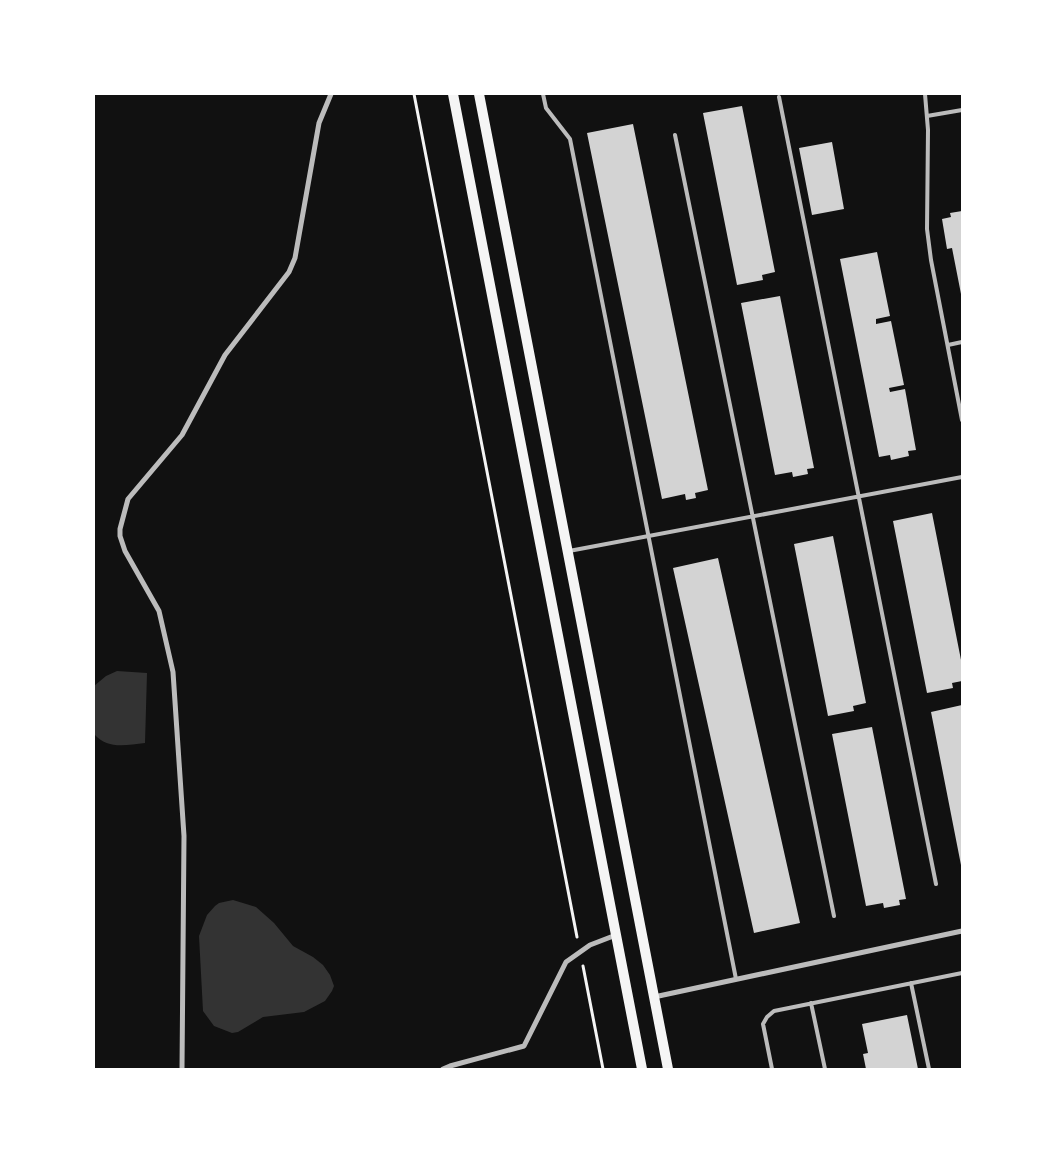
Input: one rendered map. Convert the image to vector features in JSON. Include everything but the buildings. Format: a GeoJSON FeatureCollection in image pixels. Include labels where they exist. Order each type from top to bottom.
{"type":"FeatureCollection","features":[{"type":"Feature","properties":{"kind":"main road"},"geometry":{"type":"LineString","coordinates":[[453,94],[642,1069]]}},
{"type":"Feature","properties":{"kind":"main road"},"geometry":{"type":"LineString","coordinates":[[479,94],[668,1069]]}},
{"type":"Feature","properties":{"kind":"street"},"geometry":{"type":"LineString","coordinates":[[182,1069],[184,836],[173,672],[159,611],[125,551],[120,536],[120,529],[128,499],[182,435],[225,356],[289,272],[295,258],[319,123],[331,94]]}},
{"type":"Feature","properties":{"kind":"street"},"geometry":{"type":"LineString","coordinates":[[654,997],[962,931]]}},
{"type":"Feature","properties":{"kind":"street"},"geometry":{"type":"LineString","coordinates":[[443,1069],[524,1046],[566,962],[590,945],[616,935]]}},
{"type":"Feature","properties":{"kind":"lane"},"geometry":{"type":"LineString","coordinates":[[544,94],[546,108],[570,139],[736,979]]}},
{"type":"Feature","properties":{"kind":"lane"},"geometry":{"type":"LineString","coordinates":[[925,94],[928,229],[931,260],[962,420]]}},
{"type":"Feature","properties":{"kind":"lane"},"geometry":{"type":"LineString","coordinates":[[778,97],[936,884]]}},
{"type":"Feature","properties":{"kind":"lane"},"geometry":{"type":"LineString","coordinates":[[926,116],[962,110]]}},
{"type":"Feature","properties":{"kind":"lane"},"geometry":{"type":"LineString","coordinates":[[675,135],[834,916]]}},
{"type":"Feature","properties":{"kind":"lane"},"geometry":{"type":"LineString","coordinates":[[948,345],[962,342]]}},
{"type":"Feature","properties":{"kind":"lane"},"geometry":{"type":"LineString","coordinates":[[568,551],[962,477]]}},
{"type":"Feature","properties":{"kind":"lane"},"geometry":{"type":"LineString","coordinates":[[772,1069],[763,1024],[774,1011],[962,973]]}},
{"type":"Feature","properties":{"kind":"lane"},"geometry":{"type":"LineString","coordinates":[[911,983],[929,1069]]}},
{"type":"Feature","properties":{"kind":"lane"},"geometry":{"type":"LineString","coordinates":[[811,1004],[825,1069]]}},
{"type":"Feature","properties":{"kind":"path"},"geometry":{"type":"LineString","coordinates":[[414,94],[603,1069]]}},
{"type":"Feature","properties":{"kind":"shaded area"},"geometry":{"type":"Polygon","coordinates":[[[117,671],[147,673],[145,743],[111,744],[99,739],[94,734],[94,686],[106,676],[117,671]]]}},
{"type":"Feature","properties":{"kind":"shaded area"},"geometry":{"type":"Polygon","coordinates":[[[233,900],[256,907],[274,923],[293,946],[323,965],[330,975],[334,986],[325,1001],[304,1012],[263,1017],[238,1032],[232,1033],[214,1026],[203,1011],[199,936],[207,915],[215,906],[219,903],[233,900]]]}}]}
